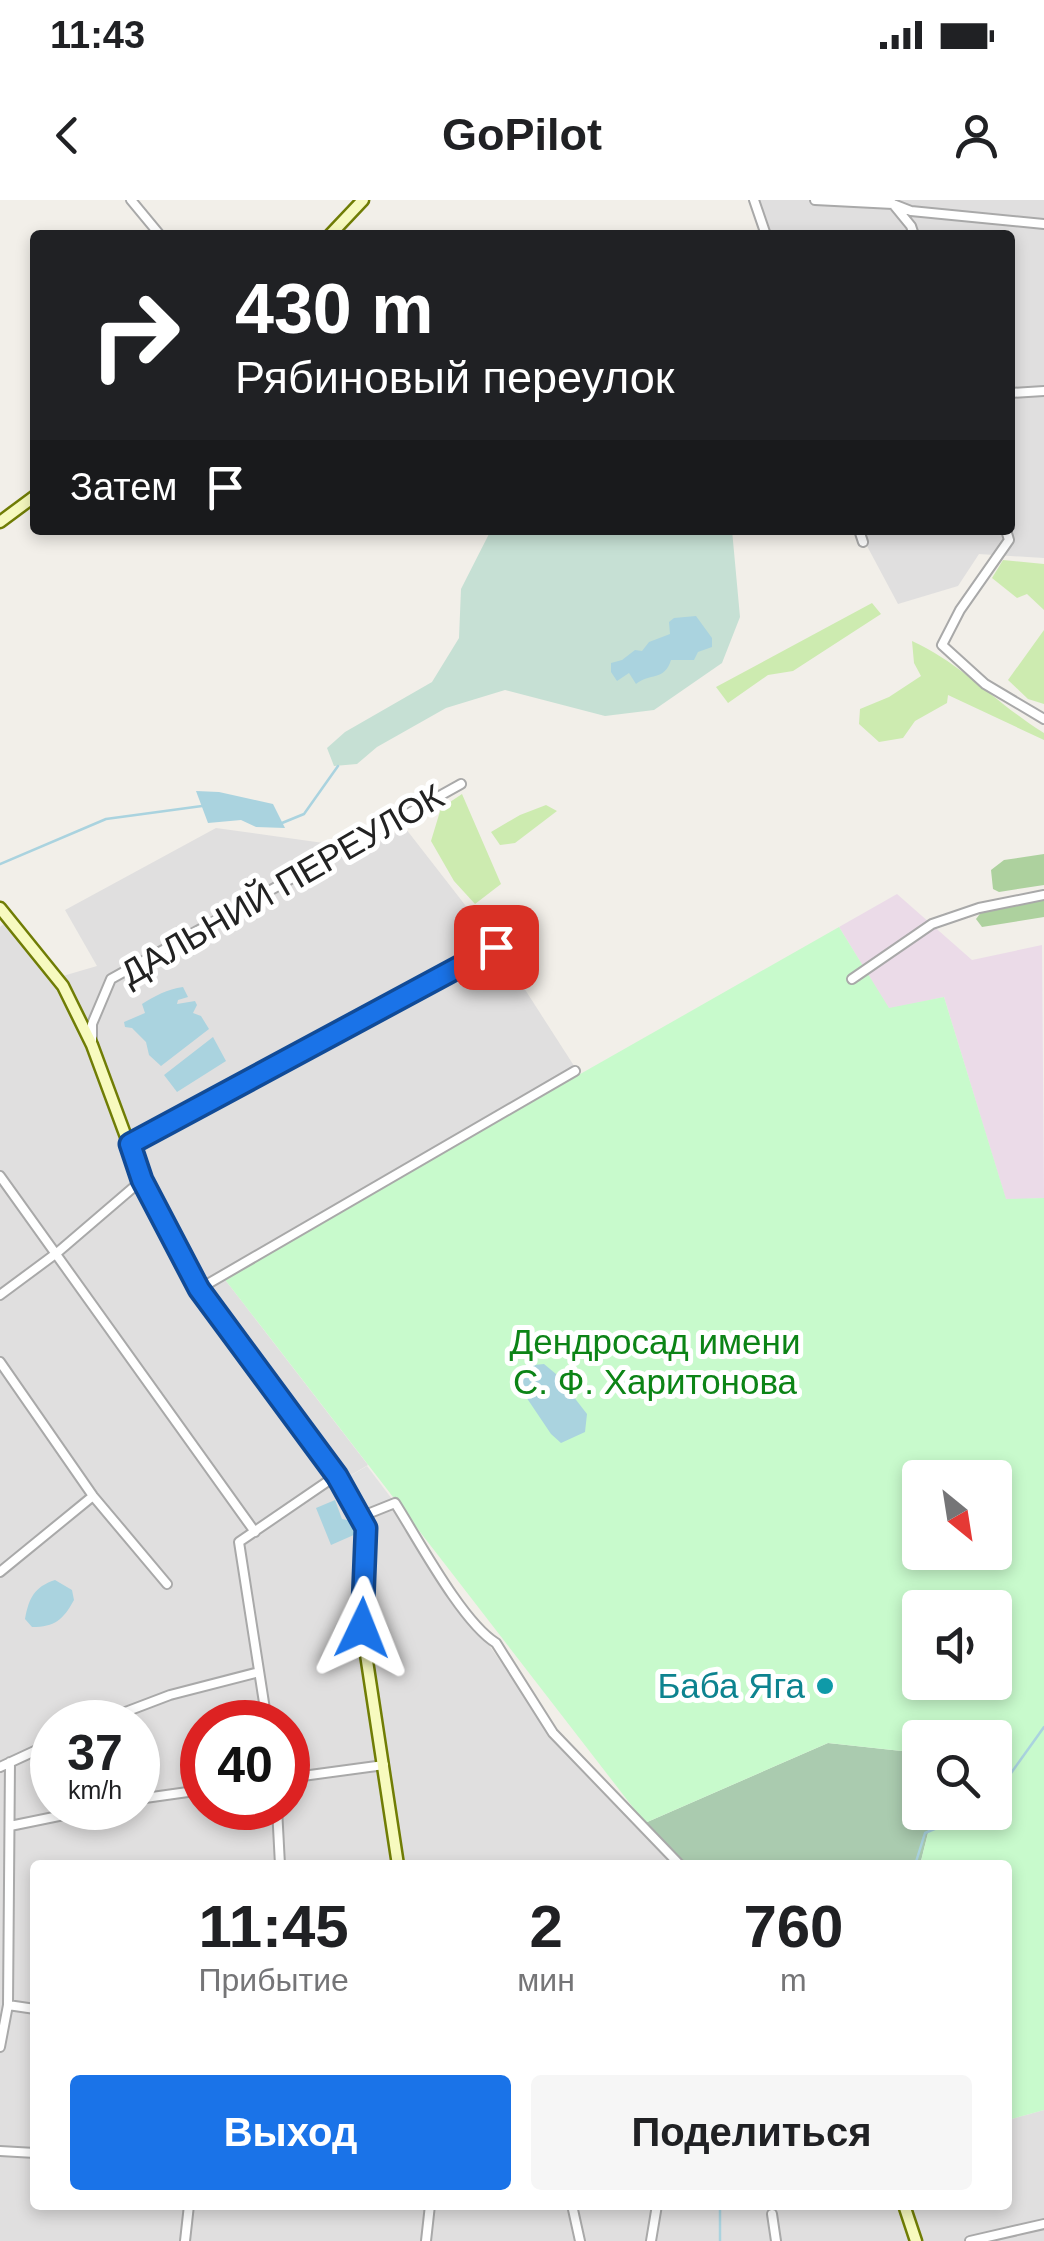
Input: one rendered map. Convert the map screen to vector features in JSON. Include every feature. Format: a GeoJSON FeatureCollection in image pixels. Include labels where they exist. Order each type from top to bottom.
{"type":"FeatureCollection","features":[{"type":"Feature","properties":{"kind":"street"},"geometry":{"type":"LineString","coordinates":[[130,200],[156,230]]}},
{"type":"Feature","properties":{"kind":"street"},"geometry":{"type":"LineString","coordinates":[[335,230],[363,200]]}},
{"type":"Feature","properties":{"kind":"street"},"geometry":{"type":"LineString","coordinates":[[754,200],[764,230]]}},
{"type":"Feature","properties":{"kind":"street"},"geometry":{"type":"LineString","coordinates":[[816,200],[893,202],[911,211],[1044,224]]}},
{"type":"Feature","properties":{"kind":"street"},"geometry":{"type":"LineString","coordinates":[[893,202],[912,230]]}},
{"type":"Feature","properties":{"kind":"street"},"geometry":{"type":"LineString","coordinates":[[1015,392],[1044,391]]}},
{"type":"Feature","properties":{"kind":"street"},"geometry":{"type":"LineString","coordinates":[[0,522],[30,500]]}},
{"type":"Feature","properties":{"kind":"street"},"geometry":{"type":"LineString","coordinates":[[860,535],[862,542]]}},
{"type":"Feature","properties":{"kind":"street"},"geometry":{"type":"LineString","coordinates":[[1008,535],[1009,540],[960,610],[942,645],[985,684],[1044,719]]}},
{"type":"Feature","properties":{"kind":"street","name":"ДАЛЬНИЙ ПЕРЕУЛОК"},"geometry":{"type":"LineString","coordinates":[[92,1045],[92,1024],[111,978],[460,784]]}},
{"type":"Feature","properties":{"kind":"street"},"geometry":{"type":"LineString","coordinates":[[852,979],[932,924],[979,908],[1044,895]]}},
{"type":"Feature","properties":{"kind":"street"},"geometry":{"type":"LineString","coordinates":[[0,908],[63,986],[92,1045],[142,1180],[199,1289],[337,1476],[366,1528],[362,1628],[397,1860]]}},
{"type":"Feature","properties":{"kind":"street"},"geometry":{"type":"LineString","coordinates":[[130,1144],[496,947]]}},
{"type":"Feature","properties":{"kind":"street"},"geometry":{"type":"LineString","coordinates":[[199,1289],[575,1071]]}},
{"type":"Feature","properties":{"kind":"street"},"geometry":{"type":"LineString","coordinates":[[0,1176],[255,1532]]}},
{"type":"Feature","properties":{"kind":"street"},"geometry":{"type":"LineString","coordinates":[[0,1295],[58,1252],[142,1180]]}},
{"type":"Feature","properties":{"kind":"street"},"geometry":{"type":"LineString","coordinates":[[0,1362],[92,1496],[167,1584]]}},
{"type":"Feature","properties":{"kind":"street"},"geometry":{"type":"LineString","coordinates":[[263,1700],[239,1542],[337,1476]]}},
{"type":"Feature","properties":{"kind":"street"},"geometry":{"type":"LineString","coordinates":[[0,1572],[92,1496]]}},
{"type":"Feature","properties":{"kind":"street"},"geometry":{"type":"LineString","coordinates":[[360,1517],[395,1503],[485,1636],[496,1643],[553,1733],[675,1860]]}},
{"type":"Feature","properties":{"kind":"street"},"geometry":{"type":"LineString","coordinates":[[157,1700],[259,1672]]}},
{"type":"Feature","properties":{"kind":"street"},"geometry":{"type":"LineString","coordinates":[[0,1767],[30,1753]]}},
{"type":"Feature","properties":{"kind":"street"},"geometry":{"type":"LineString","coordinates":[[0,2047],[8,2006],[4,1871],[10,1826],[10,1762]]}},
{"type":"Feature","properties":{"kind":"street"},"geometry":{"type":"LineString","coordinates":[[310,1775],[384,1764]]}},
{"type":"Feature","properties":{"kind":"street"},"geometry":{"type":"LineString","coordinates":[[10,1826],[30,1822]]}},
{"type":"Feature","properties":{"kind":"street"},"geometry":{"type":"LineString","coordinates":[[278,1830],[280,1860]]}},
{"type":"Feature","properties":{"kind":"street"},"geometry":{"type":"LineString","coordinates":[[8,2006],[30,2008]]}},
{"type":"Feature","properties":{"kind":"street"},"geometry":{"type":"LineString","coordinates":[[0,2151],[30,2153]]}},
{"type":"Feature","properties":{"kind":"street"},"geometry":{"type":"LineString","coordinates":[[184,2241],[188,2210]]}},
{"type":"Feature","properties":{"kind":"street"},"geometry":{"type":"LineString","coordinates":[[426,2241],[429,2210]]}},
{"type":"Feature","properties":{"kind":"street"},"geometry":{"type":"LineString","coordinates":[[573,2210],[580,2241]]}},
{"type":"Feature","properties":{"kind":"street"},"geometry":{"type":"LineString","coordinates":[[651,2241],[657,2210]]}},
{"type":"Feature","properties":{"kind":"street"},"geometry":{"type":"LineString","coordinates":[[906,2210],[916,2241]]}},
{"type":"Feature","properties":{"kind":"street"},"geometry":{"type":"LineString","coordinates":[[772,2214],[776,2241]]}},
{"type":"Feature","properties":{"kind":"street"},"geometry":{"type":"LineString","coordinates":[[972,2240],[1044,2224]]}},
{"type":"Feature","properties":{"kind":"shaded area"},"geometry":{"type":"Polygon","coordinates":[[[755,200],[1044,200],[1044,558],[979,554],[958,586],[898,604],[864,535],[1015,535],[1015,230],[765,230],[755,200]]]}},
{"type":"Feature","properties":{"kind":"shaded area"},"geometry":{"type":"Polygon","coordinates":[[[216,828],[352,847],[406,829],[497,946],[578,1072],[223,1277],[368,1465],[339,1482],[364,1529],[360,1629],[396,1860],[30,1860],[30,2210],[1012,2210],[1012,2119],[1044,2110],[1044,2241],[0,2241],[0,927],[10,919],[56,978],[97,966],[65,910],[216,828]]]}},
{"type":"Feature","properties":{"kind":"shaded area"},"geometry":{"type":"Polygon","coordinates":[[[897,894],[972,960],[1042,945],[1044,1198],[1006,1200],[944,997],[889,1009],[839,927],[897,894]]]}},
{"type":"Feature","properties":{"kind":"shaded area"},"geometry":{"type":"Polygon","coordinates":[[[367,1466],[395,1503],[360,1517],[340,1482],[367,1466]]]}},
{"type":"Feature","properties":{"kind":"shaded area"},"geometry":{"type":"Polygon","coordinates":[[[395,1504],[452,1593],[552,1734],[674,1860],[398,1860],[363,1628],[361,1517],[395,1504]]]}},
{"type":"Feature","properties":{"kind":"green space"},"geometry":{"type":"Polygon","coordinates":[[[488,535],[732,535],[740,617],[722,663],[654,710],[605,716],[505,690],[446,708],[377,747],[357,764],[334,766],[327,748],[345,732],[432,682],[459,638],[461,589],[488,535]]]}},
{"type":"Feature","properties":{"kind":"green space"},"geometry":{"type":"Polygon","coordinates":[[[1003,560],[1044,564],[1044,610],[1027,594],[1017,598],[992,578],[1003,560]]]}},
{"type":"Feature","properties":{"kind":"green space"},"geometry":{"type":"Polygon","coordinates":[[[872,603],[881,614],[793,671],[768,675],[728,703],[716,687],[872,603]]]}},
{"type":"Feature","properties":{"kind":"green space"},"geometry":{"type":"Polygon","coordinates":[[[1044,630],[1044,704],[1028,699],[1008,680],[1044,630]]]}},
{"type":"Feature","properties":{"kind":"green space"},"geometry":{"type":"Polygon","coordinates":[[[912,641],[947,661],[1044,733],[1044,740],[948,695],[947,703],[915,721],[903,738],[879,742],[859,724],[860,709],[889,697],[921,676],[914,663],[912,641]]]}},
{"type":"Feature","properties":{"kind":"green space"},"geometry":{"type":"Polygon","coordinates":[[[462,794],[501,884],[475,904],[454,881],[431,841],[441,808],[462,794]]]}},
{"type":"Feature","properties":{"kind":"green space"},"geometry":{"type":"Polygon","coordinates":[[[546,805],[557,811],[515,843],[500,845],[491,832],[520,815],[546,805]]]}},
{"type":"Feature","properties":{"kind":"green space"},"geometry":{"type":"Polygon","coordinates":[[[1044,854],[1044,885],[999,892],[993,889],[991,870],[1004,860],[1044,854]]]}},
{"type":"Feature","properties":{"kind":"green space"},"geometry":{"type":"Polygon","coordinates":[[[1044,900],[1044,917],[982,927],[976,919],[982,911],[1044,900]]]}},
{"type":"Feature","properties":{"kind":"green space","name":"Дендросад имени С. Ф. Харитонова"},"geometry":{"type":"Polygon","coordinates":[[[839,927],[889,1008],[944,997],[1006,1199],[1044,1198],[1044,2110],[1012,2119],[1012,1860],[921,1860],[929,1830],[1012,1830],[1012,1720],[902,1720],[902,1751],[828,1743],[645,1823],[223,1277],[839,927]]]}},
{"type":"Feature","properties":{"kind":"green space"},"geometry":{"type":"Polygon","coordinates":[[[828,1743],[902,1751],[902,1830],[929,1830],[921,1860],[681,1860],[645,1823],[828,1743]]]}},
{"type":"Feature","properties":{"kind":"water"},"geometry":{"type":"Polygon","coordinates":[[[696,616],[712,638],[712,647],[698,652],[694,660],[671,660],[661,674],[636,684],[629,673],[617,681],[611,663],[670,634],[669,622],[674,618],[696,616]]]}},
{"type":"Feature","properties":{"kind":"water"},"geometry":{"type":"Polygon","coordinates":[[[196,791],[273,804],[285,828],[256,827],[241,820],[208,823],[196,791]]]}},
{"type":"Feature","properties":{"kind":"water"},"geometry":{"type":"Polygon","coordinates":[[[183,987],[188,997],[177,1004],[195,1001],[193,1013],[201,1016],[209,1029],[161,1066],[149,1055],[146,1042],[132,1028],[125,1027],[124,1022],[145,1013],[142,1004],[147,1001],[183,987]]]}},
{"type":"Feature","properties":{"kind":"water"},"geometry":{"type":"Polygon","coordinates":[[[213,1037],[226,1061],[177,1092],[164,1075],[213,1037]]]}},
{"type":"Feature","properties":{"kind":"water"},"geometry":{"type":"Polygon","coordinates":[[[544,1364],[587,1414],[585,1432],[561,1443],[516,1382],[527,1368],[544,1364]]]}},
{"type":"Feature","properties":{"kind":"water"},"geometry":{"type":"Polygon","coordinates":[[[335,1500],[342,1519],[352,1521],[356,1534],[331,1545],[316,1508],[335,1500]]]}},
{"type":"Feature","properties":{"kind":"water"},"geometry":{"type":"Polygon","coordinates":[[[55,1580],[72,1590],[74,1600],[58,1621],[32,1627],[25,1619],[31,1599],[42,1586],[55,1580]]]}},
{"type":"Feature","properties":{"kind":"waterway"},"geometry":{"type":"LineString","coordinates":[[282,823],[304,814],[338,766]]}},
{"type":"Feature","properties":{"kind":"waterway"},"geometry":{"type":"LineString","coordinates":[[0,864],[106,819],[202,806]]}},
{"type":"Feature","properties":{"kind":"waterway"},"geometry":{"type":"LineString","coordinates":[[1012,1772],[1044,1727]]}},
{"type":"Feature","properties":{"kind":"waterway"},"geometry":{"type":"LineString","coordinates":[[917,1860],[925,1833],[932,1830]]}},
{"type":"Feature","properties":{"kind":"waterway"},"geometry":{"type":"LineString","coordinates":[[720,2210],[720,2241]]}},
{"type":"Feature","properties":{"kind":"place","name":"Баба Яга"},"geometry":{"type":"Point","coordinates":[825,1686]}},
{"type":"Feature","properties":{"kind":"route"},"geometry":{"type":"LineString","coordinates":[[362,1628],[366,1528],[337,1476],[199,1289],[142,1180],[130,1144],[496,947]]}}]}
